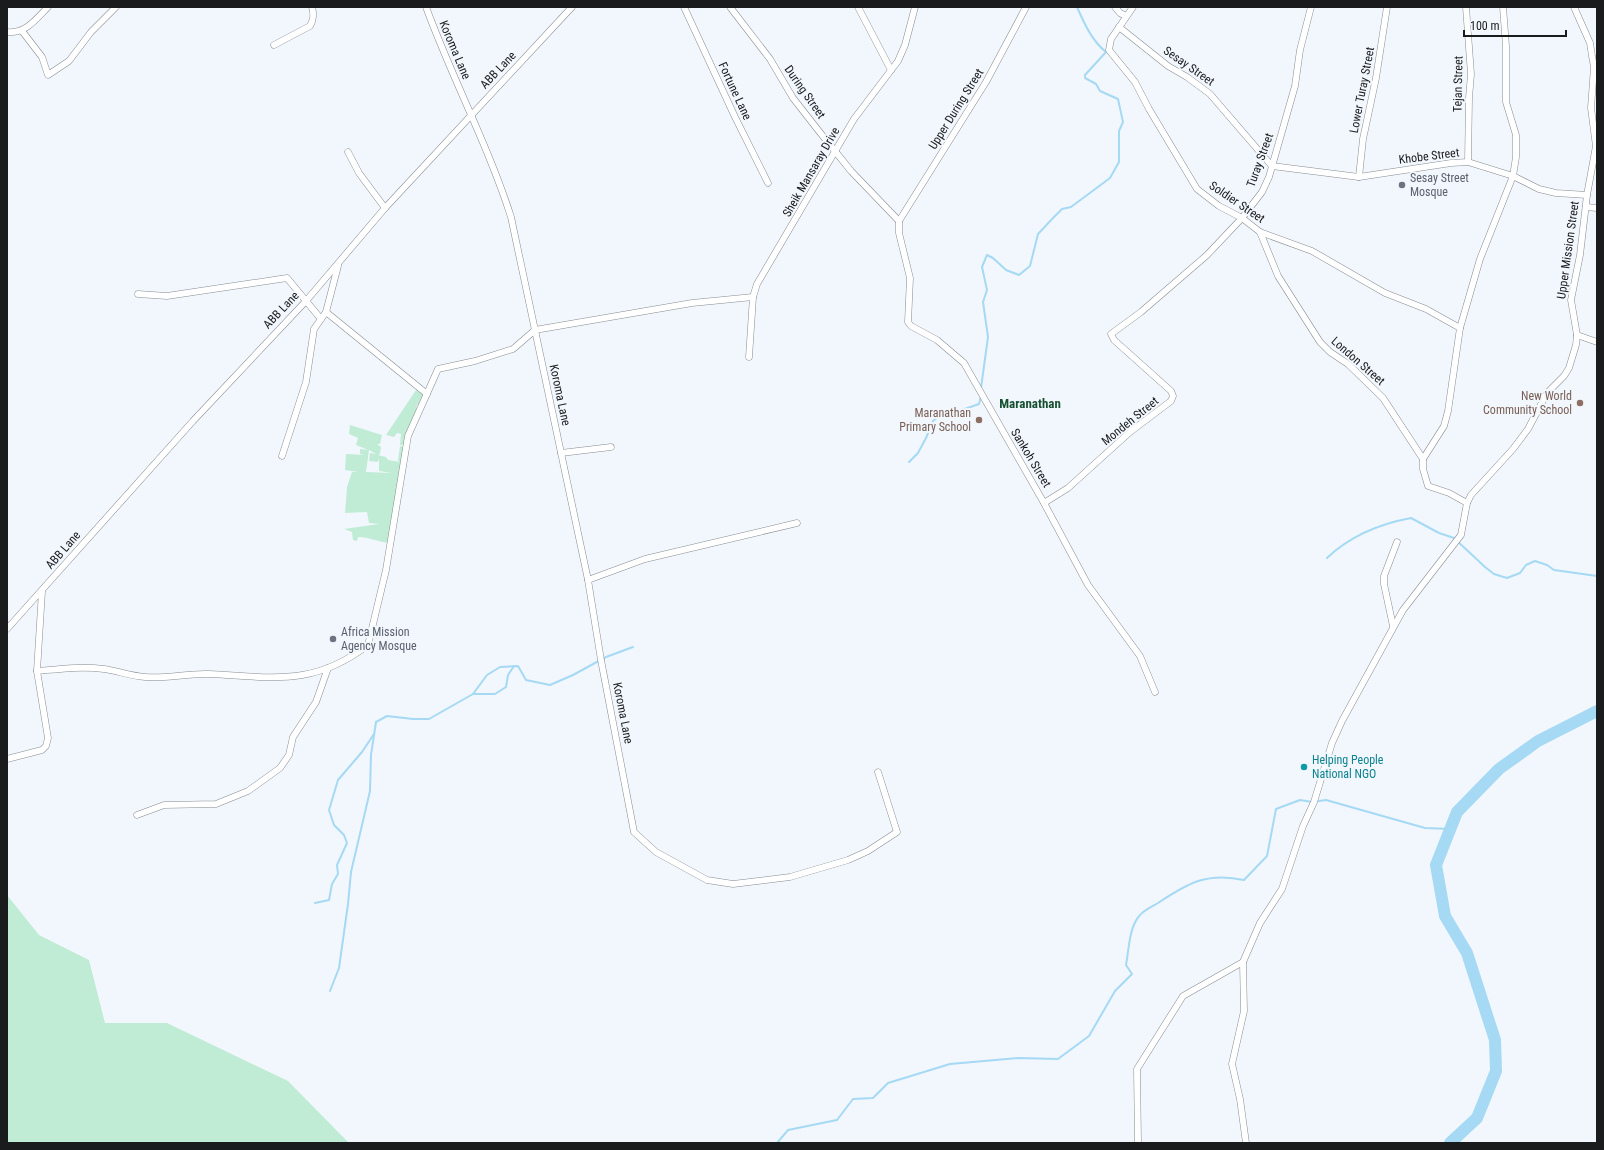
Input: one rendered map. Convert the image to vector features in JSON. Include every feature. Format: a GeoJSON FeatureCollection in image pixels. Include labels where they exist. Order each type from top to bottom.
{"type":"FeatureCollection","features":[{"type":"Feature","properties":{"kind":"street"},"geometry":{"type":"LineString","coordinates":[[7,32],[22,31],[48,7]]}},
{"type":"Feature","properties":{"kind":"street"},"geometry":{"type":"LineString","coordinates":[[22,31],[42,57],[48,75],[69,62],[91,32],[116,7]]}},
{"type":"Feature","properties":{"kind":"street"},"geometry":{"type":"LineString","coordinates":[[274,45],[310,26],[314,13],[312,7]]}},
{"type":"Feature","properties":{"kind":"street","name":"Koroma Lane"},"geometry":{"type":"LineString","coordinates":[[426,7],[442,50],[499,181],[511,217],[588,580],[634,832],[656,852],[707,880],[733,884],[790,877],[848,860],[868,851],[898,832],[878,772]]}},
{"type":"Feature","properties":{"kind":"street","name":"ABB Lane"},"geometry":{"type":"LineString","coordinates":[[7,629],[42,591],[105,517],[306,301],[385,208],[572,7]]}},
{"type":"Feature","properties":{"kind":"street","name":"Fortune Lane"},"geometry":{"type":"LineString","coordinates":[[684,7],[734,117],[768,183]]}},
{"type":"Feature","properties":{"kind":"street","name":"During Street"},"geometry":{"type":"LineString","coordinates":[[730,7],[770,60],[793,98],[834,151],[899,221]]}},
{"type":"Feature","properties":{"kind":"street"},"geometry":{"type":"LineString","coordinates":[[858,7],[891,70]]}},
{"type":"Feature","properties":{"kind":"street","name":"Sheik Mansaray Drive"},"geometry":{"type":"LineString","coordinates":[[749,357],[753,297],[757,284],[786,237],[834,151],[868,99],[891,70],[905,45],[915,7]]}},
{"type":"Feature","properties":{"kind":"street","name":"Upper During Street"},"geometry":{"type":"LineString","coordinates":[[899,221],[990,76],[1026,7]]}},
{"type":"Feature","properties":{"kind":"street"},"geometry":{"type":"LineString","coordinates":[[1115,7],[1120,13],[1126,16]]}},
{"type":"Feature","properties":{"kind":"street"},"geometry":{"type":"LineString","coordinates":[[1119,27],[1133,7]]}},
{"type":"Feature","properties":{"kind":"street","name":"Turay Street"},"geometry":{"type":"LineString","coordinates":[[1112,331],[1141,312],[1207,255],[1242,218],[1262,192],[1272,166],[1295,86],[1300,50],[1311,7]]}},
{"type":"Feature","properties":{"kind":"street","name":"Lower Turay Street"},"geometry":{"type":"LineString","coordinates":[[1359,177],[1363,139],[1387,7]]}},
{"type":"Feature","properties":{"kind":"street","name":"Tejan Street"},"geometry":{"type":"LineString","coordinates":[[1466,7],[1471,68],[1468,162]]}},
{"type":"Feature","properties":{"kind":"street"},"geometry":{"type":"LineString","coordinates":[[1423,459],[1444,426],[1448,411],[1460,328],[1480,260],[1513,176],[1516,157],[1516,135],[1506,102],[1506,46],[1502,7]]}},
{"type":"Feature","properties":{"kind":"street","name":"Upper Mission Street"},"geometry":{"type":"LineString","coordinates":[[1393,626],[1413,597],[1461,535],[1467,503],[1479,485],[1513,449],[1528,429],[1547,393],[1564,376],[1569,368],[1578,335],[1571,300],[1580,255],[1587,195],[1594,165],[1596,146],[1591,108],[1593,61],[1590,43],[1574,7]]}},
{"type":"Feature","properties":{"kind":"street","name":"Sesay Street"},"geometry":{"type":"LineString","coordinates":[[1119,27],[1162,61],[1210,94],[1272,166]]}},
{"type":"Feature","properties":{"kind":"street","name":"Soldier Street"},"geometry":{"type":"LineString","coordinates":[[1119,27],[1108,46],[1111,53],[1135,82],[1149,110],[1197,189],[1218,206],[1242,218],[1260,232],[1312,251],[1385,293],[1426,309],[1460,328]]}},
{"type":"Feature","properties":{"kind":"street"},"geometry":{"type":"LineString","coordinates":[[348,152],[359,172],[385,208]]}},
{"type":"Feature","properties":{"kind":"street","name":"Khobe Street"},"geometry":{"type":"LineString","coordinates":[[1272,166],[1359,177],[1451,162],[1468,162],[1513,176],[1539,189],[1556,193],[1587,195]]}},
{"type":"Feature","properties":{"kind":"street"},"geometry":{"type":"LineString","coordinates":[[1586,207],[1597,208]]}},
{"type":"Feature","properties":{"kind":"street","name":"Sankoh Street"},"geometry":{"type":"LineString","coordinates":[[899,221],[899,233],[910,278],[908,322],[911,326],[937,340],[964,363],[1044,503],[1088,585],[1140,656],[1155,692]]}},
{"type":"Feature","properties":{"kind":"street","name":"London Street"},"geometry":{"type":"LineString","coordinates":[[1260,232],[1278,276],[1320,342],[1330,352],[1348,364],[1383,398],[1423,459],[1423,469],[1428,486],[1449,492],[1467,503]]}},
{"type":"Feature","properties":{"kind":"street"},"geometry":{"type":"LineString","coordinates":[[282,456],[306,382],[312,339],[321,319],[326,312],[338,264]]}},
{"type":"Feature","properties":{"kind":"street"},"geometry":{"type":"LineString","coordinates":[[138,294],[167,296],[287,278],[321,319]]}},
{"type":"Feature","properties":{"kind":"street"},"geometry":{"type":"LineString","coordinates":[[37,671],[88,668],[105,669],[145,677],[207,674],[284,678],[300,676],[328,668],[344,660],[368,644],[386,570],[408,436],[438,369],[475,361],[513,349],[535,330],[692,303],[753,297]]}},
{"type":"Feature","properties":{"kind":"street"},"geometry":{"type":"LineString","coordinates":[[326,312],[427,394]]}},
{"type":"Feature","properties":{"kind":"street","name":"Mondeh Street"},"geometry":{"type":"LineString","coordinates":[[1044,503],[1068,488],[1130,432],[1172,401],[1173,396],[1171,391],[1114,340],[1111,336],[1112,331]]}},
{"type":"Feature","properties":{"kind":"street"},"geometry":{"type":"LineString","coordinates":[[1578,335],[1597,342]]}},
{"type":"Feature","properties":{"kind":"street"},"geometry":{"type":"LineString","coordinates":[[561,453],[611,447]]}},
{"type":"Feature","properties":{"kind":"street"},"geometry":{"type":"LineString","coordinates":[[588,580],[645,558],[797,523]]}},
{"type":"Feature","properties":{"kind":"street"},"geometry":{"type":"LineString","coordinates":[[1246,1143],[1240,1099],[1232,1064],[1243,1022],[1243,962],[1260,923],[1282,889],[1303,826],[1314,802],[1332,743],[1342,721],[1393,626],[1385,590],[1384,576],[1397,542]]}},
{"type":"Feature","properties":{"kind":"street"},"geometry":{"type":"LineString","coordinates":[[7,759],[37,753],[46,746],[48,738],[37,671],[42,591]]}},
{"type":"Feature","properties":{"kind":"street"},"geometry":{"type":"LineString","coordinates":[[137,815],[164,806],[203,805],[222,802],[248,791],[280,768],[288,756],[293,737],[316,702],[328,668]]}},
{"type":"Feature","properties":{"kind":"street"},"geometry":{"type":"LineString","coordinates":[[1138,1143],[1137,1069],[1183,996],[1243,962]]}},
{"type":"Feature","properties":{"kind":"green space"},"geometry":{"type":"Polygon","coordinates":[[[416,390],[424,395],[416,407],[418,408],[405,445],[400,445],[401,434],[397,433],[394,437],[386,435],[416,390]]]}},
{"type":"Feature","properties":{"kind":"green space"},"geometry":{"type":"Polygon","coordinates":[[[350,425],[382,435],[380,444],[377,444],[381,447],[380,454],[378,455],[386,457],[388,460],[400,462],[398,461],[400,446],[405,447],[389,543],[362,537],[358,537],[357,541],[353,540],[352,532],[344,529],[379,524],[369,523],[367,512],[345,513],[347,487],[352,472],[358,472],[345,470],[346,454],[364,455],[360,454],[360,449],[368,450],[356,445],[358,438],[349,434],[350,425]],[[369,450],[366,472],[392,473],[379,471],[379,458],[378,462],[369,461],[370,453],[376,454],[369,450]]]}},
{"type":"Feature","properties":{"kind":"green space"},"geometry":{"type":"Polygon","coordinates":[[[7,895],[39,935],[89,960],[105,1023],[167,1023],[288,1081],[349,1143],[7,1143],[7,895]]]}},
{"type":"Feature","properties":{"kind":"waterway"},"geometry":{"type":"LineString","coordinates":[[981,388],[988,337],[983,302],[987,290],[982,267],[987,255],[993,258],[1006,270],[1019,275],[1030,266],[1038,234],[1062,209],[1071,207],[1110,178],[1119,162],[1119,131],[1123,122],[1118,99],[1100,91],[1096,84],[1085,78],[1085,75],[1106,52],[1093,37],[1077,7]]}},
{"type":"Feature","properties":{"kind":"waterway"},"geometry":{"type":"LineString","coordinates":[[909,462],[918,453],[933,421],[943,413],[959,411],[979,404],[981,396]]}},
{"type":"Feature","properties":{"kind":"waterway"},"geometry":{"type":"LineString","coordinates":[[1327,558],[1355,537],[1376,527],[1411,518],[1439,533],[1454,538],[1494,574],[1507,578],[1520,573],[1526,565],[1535,561],[1547,565],[1554,570],[1597,576]]}},
{"type":"Feature","properties":{"kind":"waterway"},"geometry":{"type":"LineString","coordinates":[[330,991],[339,968],[351,872],[370,791],[371,755],[376,722],[387,716],[429,719],[473,694],[487,675],[500,667],[518,666],[526,680],[550,685],[573,675],[606,657],[633,647]]}},
{"type":"Feature","properties":{"kind":"waterway"},"geometry":{"type":"LineString","coordinates":[[473,694],[495,694],[506,687],[508,675],[514,666]]}},
{"type":"Feature","properties":{"kind":"waterway"},"geometry":{"type":"LineString","coordinates":[[1450,1143],[1477,1118],[1496,1071],[1495,1040],[1467,953],[1445,916],[1436,865],[1457,812],[1499,769],[1538,741],[1597,711]]}},
{"type":"Feature","properties":{"kind":"waterway"},"geometry":{"type":"LineString","coordinates":[[315,903],[329,900],[332,884],[338,874],[337,865],[347,843],[344,835],[334,825],[329,810],[338,780],[362,752],[374,734]]}},
{"type":"Feature","properties":{"kind":"waterway"},"geometry":{"type":"LineString","coordinates":[[777,1143],[788,1130],[837,1120],[853,1099],[873,1098],[888,1083],[950,1064],[1018,1058],[1058,1059],[1089,1036],[1115,991],[1132,974],[1126,965],[1132,932],[1136,920],[1140,915],[1179,890],[1198,881],[1219,877],[1244,880],[1267,856],[1276,809],[1300,800],[1312,802],[1326,800],[1425,828],[1450,829]]}},
{"type":"Feature","properties":{"kind":"place","name":"Sesay Street Mosque"},"geometry":{"type":"Point","coordinates":[1402,185]}},
{"type":"Feature","properties":{"kind":"place","name":"New World Community School"},"geometry":{"type":"Point","coordinates":[1580,403]}},
{"type":"Feature","properties":{"kind":"place","name":"Maranathan Primary School"},"geometry":{"type":"Point","coordinates":[979,420]}},
{"type":"Feature","properties":{"kind":"place","name":"Africa Mission Agency Mosque"},"geometry":{"type":"Point","coordinates":[333,639]}},
{"type":"Feature","properties":{"kind":"place","name":"Helping People National NGO"},"geometry":{"type":"Point","coordinates":[1304,767]}},
{"type":"Feature","properties":{"kind":"district","name":"Maranathan"},"geometry":{"type":"Point","coordinates":[1030,403]}}]}
